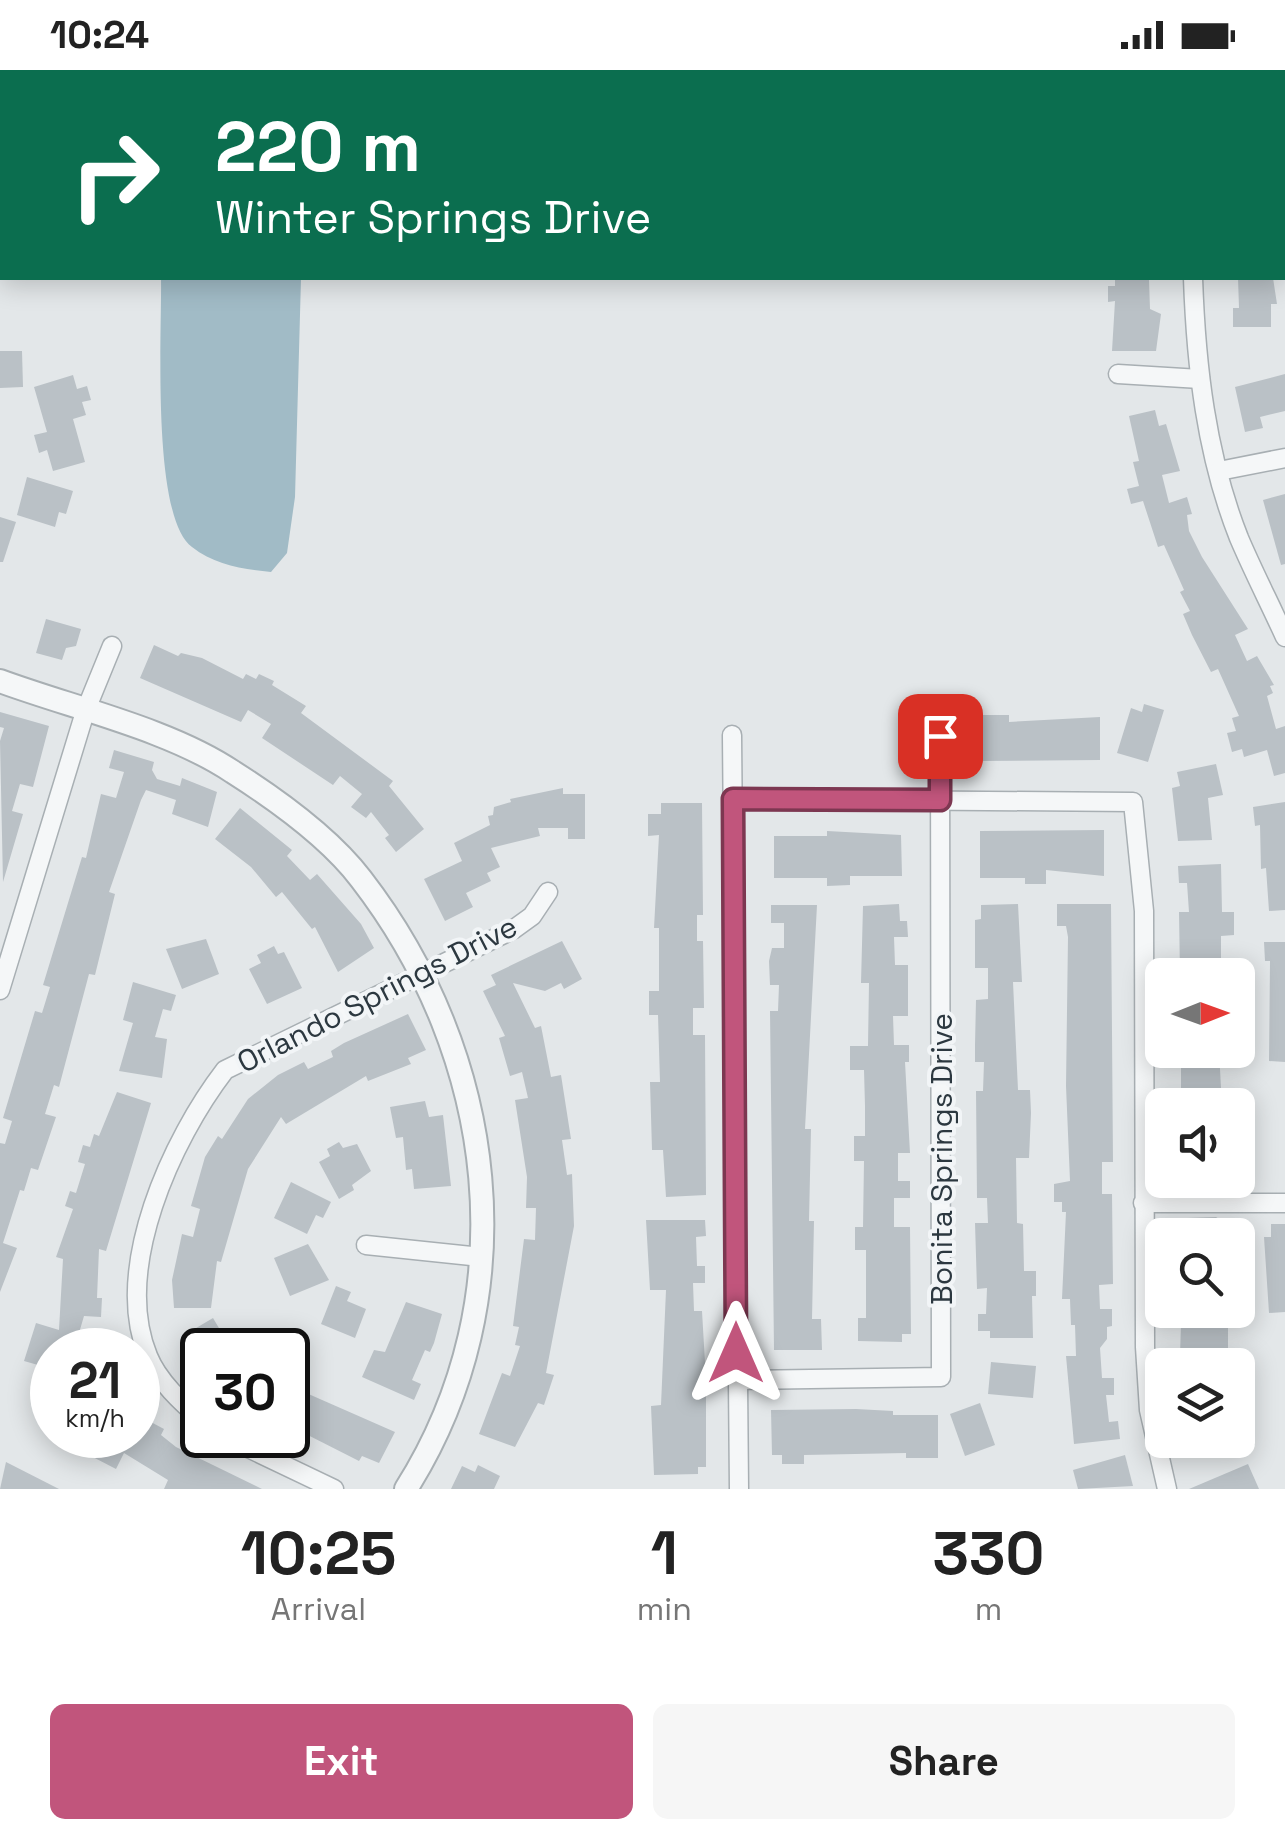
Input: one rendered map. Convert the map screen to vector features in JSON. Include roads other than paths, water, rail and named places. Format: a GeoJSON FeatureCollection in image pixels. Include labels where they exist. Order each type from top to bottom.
{"type":"FeatureCollection","features":[{"type":"Feature","properties":{"kind":"street"},"geometry":{"type":"LineString","coordinates":[[1192,280],[1200,380],[1219,471],[1238,536],[1285,637]]}},
{"type":"Feature","properties":{"kind":"street"},"geometry":{"type":"LineString","coordinates":[[1118,374],[1200,380]]}},
{"type":"Feature","properties":{"kind":"street"},"geometry":{"type":"LineString","coordinates":[[1219,471],[1285,458]]}},
{"type":"Feature","properties":{"kind":"street"},"geometry":{"type":"LineString","coordinates":[[0,990],[85,712],[112,646]]}},
{"type":"Feature","properties":{"kind":"street"},"geometry":{"type":"LineString","coordinates":[[0,682],[156,736],[230,770],[287,812],[360,877],[424,970],[470,1098],[482,1180],[481,1257],[469,1337],[444,1415],[406,1489]]}},
{"type":"Feature","properties":{"kind":"street"},"geometry":{"type":"LineString","coordinates":[[732,734],[739,1489]]}},
{"type":"Feature","properties":{"kind":"street","name":"Bonita Springs Drive"},"geometry":{"type":"LineString","coordinates":[[737,1380],[941,1378],[940,736]]}},
{"type":"Feature","properties":{"kind":"street"},"geometry":{"type":"LineString","coordinates":[[733,799],[1133,802],[1144,911],[1143,1203],[1149,1410],[1167,1489]]}},
{"type":"Feature","properties":{"kind":"street","name":"Orlando Springs Drive"},"geometry":{"type":"LineString","coordinates":[[180,1402],[148,1357],[136,1301],[149,1225],[169,1160],[194,1111],[225,1070],[514,929],[532,916],[548,892]]}},
{"type":"Feature","properties":{"kind":"street"},"geometry":{"type":"LineString","coordinates":[[1143,1203],[1285,1203]]}},
{"type":"Feature","properties":{"kind":"street"},"geometry":{"type":"LineString","coordinates":[[366,1245],[481,1257]]}},
{"type":"Feature","properties":{"kind":"street"},"geometry":{"type":"LineString","coordinates":[[269,1458],[334,1489]]}},
{"type":"Feature","properties":{"kind":"water"},"geometry":{"type":"Polygon","coordinates":[[[161,280],[301,280],[295,497],[287,553],[271,572],[239,568],[210,558],[192,547],[179,529],[164,463],[161,280]]]}}]}
